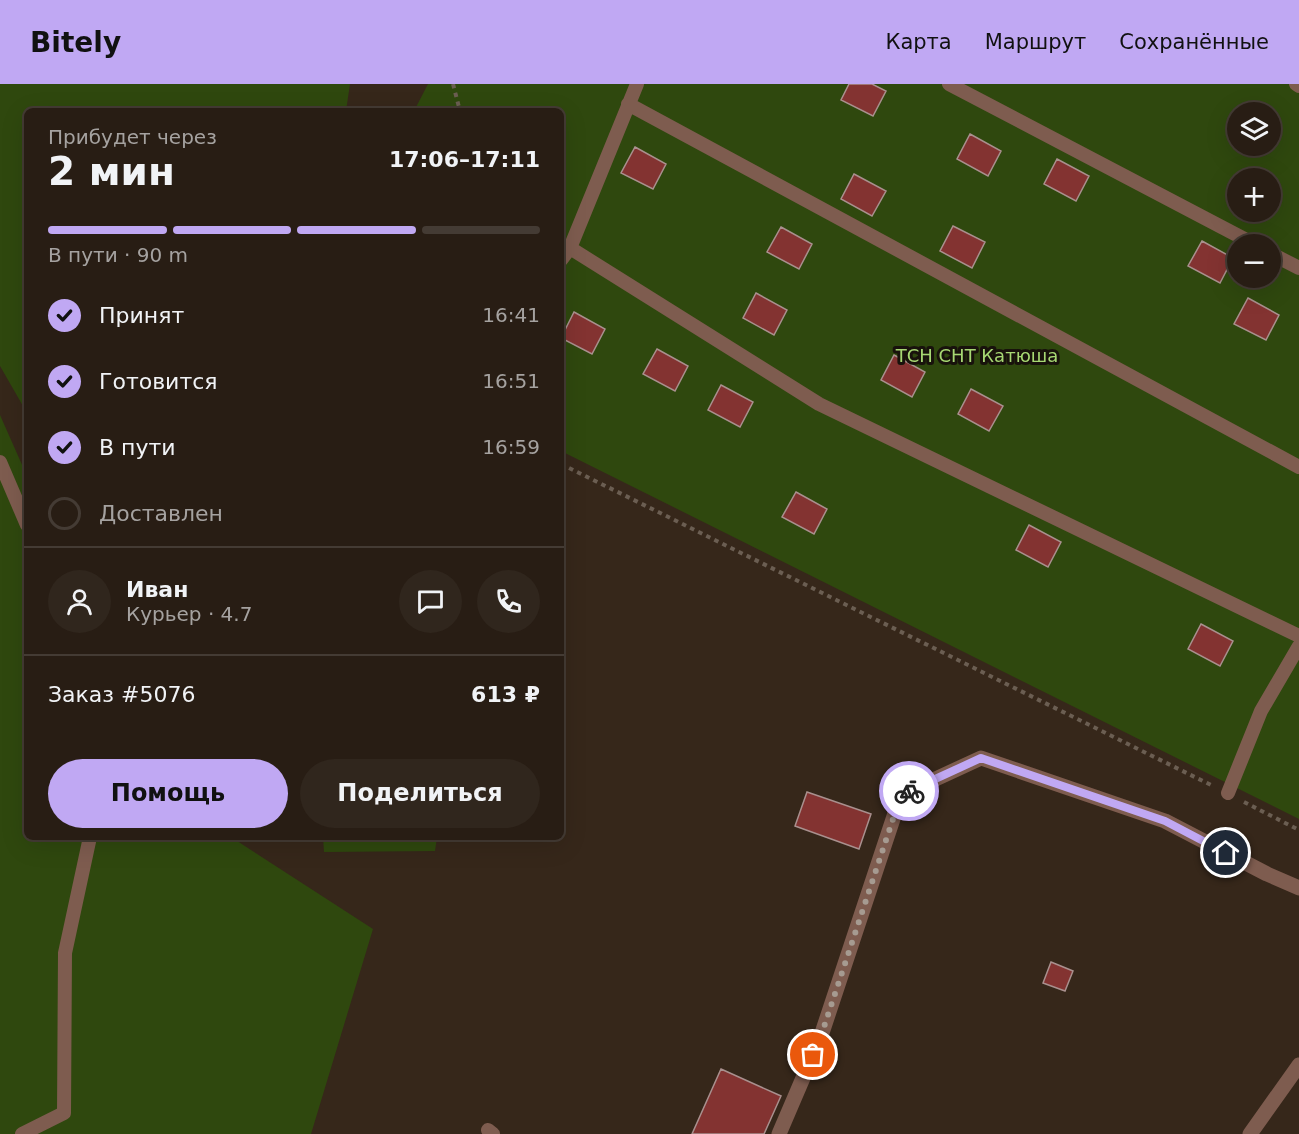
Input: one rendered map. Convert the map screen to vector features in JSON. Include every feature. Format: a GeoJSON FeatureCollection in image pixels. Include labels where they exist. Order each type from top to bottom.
{"type":"FeatureCollection","features":[{"type":"Feature","properties":{"kind":"street"},"geometry":{"type":"LineString","coordinates":[[778,1134],[821,1036],[901,795],[981,758],[1165,821],[1299,888]]}},
{"type":"Feature","properties":{"kind":"street"},"geometry":{"type":"LineString","coordinates":[[1250,1134],[1299,1065]]}},
{"type":"Feature","properties":{"kind":"lane"},"geometry":{"type":"LineString","coordinates":[[564,256],[570,248],[636,84]]}},
{"type":"Feature","properties":{"kind":"lane"},"geometry":{"type":"LineString","coordinates":[[949,84],[1235,234]]}},
{"type":"Feature","properties":{"kind":"lane"},"geometry":{"type":"LineString","coordinates":[[628,104],[1299,467]]}},
{"type":"Feature","properties":{"kind":"lane"},"geometry":{"type":"LineString","coordinates":[[570,248],[819,404],[1299,636]]}},
{"type":"Feature","properties":{"kind":"lane"},"geometry":{"type":"LineString","coordinates":[[1281,259],[1299,268]]}},
{"type":"Feature","properties":{"kind":"lane"},"geometry":{"type":"LineString","coordinates":[[0,462],[24,518]]}},
{"type":"Feature","properties":{"kind":"lane"},"geometry":{"type":"LineString","coordinates":[[1228,793],[1261,711],[1299,646]]}},
{"type":"Feature","properties":{"kind":"lane"},"geometry":{"type":"LineString","coordinates":[[22,1134],[64,1113],[65,953],[89,840]]}},
{"type":"Feature","properties":{"kind":"path"},"geometry":{"type":"LineString","coordinates":[[453,84],[459,108]]}},
{"type":"Feature","properties":{"kind":"path"},"geometry":{"type":"LineString","coordinates":[[564,465],[1299,830]]}},
{"type":"Feature","properties":{"kind":"green space"},"geometry":{"type":"Polygon","coordinates":[[[0,84],[350,84],[346,108],[24,108],[24,408],[0,366],[0,84]]]}},
{"type":"Feature","properties":{"kind":"green space","name":"ТСН СНТ Катюша"},"geometry":{"type":"Polygon","coordinates":[[[428,84],[1299,84],[1299,819],[564,452],[564,108],[416,108],[428,84]]]}},
{"type":"Feature","properties":{"kind":"green space"},"geometry":{"type":"Polygon","coordinates":[[[0,415],[24,469],[24,840],[236,840],[373,929],[311,1134],[0,1134],[0,415]]]}},
{"type":"Feature","properties":{"kind":"green space"},"geometry":{"type":"Polygon","coordinates":[[[323,840],[437,840],[435,851],[324,852],[323,840]]]}},
{"type":"Feature","properties":{"kind":"building"},"geometry":{"type":"Polygon","coordinates":[[[849,84],[872,84],[886,91],[873,116],[841,100],[849,84]]]}},
{"type":"Feature","properties":{"kind":"building"},"geometry":{"type":"Polygon","coordinates":[[[970,134],[1001,151],[988,176],[957,159],[970,134]]]}},
{"type":"Feature","properties":{"kind":"building"},"geometry":{"type":"Polygon","coordinates":[[[635,147],[666,164],[653,189],[621,173],[635,147]]]}},
{"type":"Feature","properties":{"kind":"building"},"geometry":{"type":"Polygon","coordinates":[[[1057,159],[1089,176],[1076,201],[1044,184],[1057,159]]]}},
{"type":"Feature","properties":{"kind":"building"},"geometry":{"type":"Polygon","coordinates":[[[854,174],[886,191],[872,216],[841,199],[854,174]]]}},
{"type":"Feature","properties":{"kind":"building"},"geometry":{"type":"Polygon","coordinates":[[[953,226],[985,242],[972,268],[940,251],[953,226]]]}},
{"type":"Feature","properties":{"kind":"building"},"geometry":{"type":"Polygon","coordinates":[[[781,227],[812,244],[799,269],[767,252],[781,227]]]}},
{"type":"Feature","properties":{"kind":"building"},"geometry":{"type":"Polygon","coordinates":[[[1202,241],[1227,255],[1227,270],[1220,283],[1188,266],[1202,241]]]}},
{"type":"Feature","properties":{"kind":"building"},"geometry":{"type":"Polygon","coordinates":[[[756,293],[787,310],[774,335],[743,318],[756,293]]]}},
{"type":"Feature","properties":{"kind":"building"},"geometry":{"type":"Polygon","coordinates":[[[1248,298],[1279,315],[1266,340],[1234,324],[1248,298]]]}},
{"type":"Feature","properties":{"kind":"building"},"geometry":{"type":"Polygon","coordinates":[[[574,312],[605,329],[592,354],[564,340],[564,332],[574,312]]]}},
{"type":"Feature","properties":{"kind":"building"},"geometry":{"type":"Polygon","coordinates":[[[657,349],[688,366],[675,391],[643,374],[657,349]]]}},
{"type":"Feature","properties":{"kind":"building"},"geometry":{"type":"Polygon","coordinates":[[[894,355],[925,372],[912,397],[881,380],[894,355]]]}},
{"type":"Feature","properties":{"kind":"building"},"geometry":{"type":"Polygon","coordinates":[[[721,385],[753,402],[740,427],[708,410],[721,385]]]}},
{"type":"Feature","properties":{"kind":"building"},"geometry":{"type":"Polygon","coordinates":[[[971,389],[1003,406],[989,431],[958,414],[971,389]]]}},
{"type":"Feature","properties":{"kind":"building"},"geometry":{"type":"Polygon","coordinates":[[[796,492],[827,509],[814,534],[782,517],[796,492]]]}},
{"type":"Feature","properties":{"kind":"building"},"geometry":{"type":"Polygon","coordinates":[[[1029,525],[1061,542],[1048,567],[1016,550],[1029,525]]]}},
{"type":"Feature","properties":{"kind":"building"},"geometry":{"type":"Polygon","coordinates":[[[1201,624],[1233,641],[1220,666],[1188,649],[1201,624]]]}},
{"type":"Feature","properties":{"kind":"building"},"geometry":{"type":"Polygon","coordinates":[[[807,792],[871,814],[859,849],[795,826],[807,792]]]}},
{"type":"Feature","properties":{"kind":"building"},"geometry":{"type":"Polygon","coordinates":[[[1051,962],[1073,971],[1065,991],[1043,983],[1051,962]]]}},
{"type":"Feature","properties":{"kind":"building"},"geometry":{"type":"Polygon","coordinates":[[[721,1069],[781,1096],[764,1134],[692,1134],[721,1069]]]}},
{"type":"Feature","properties":{"kind":"way so far"},"geometry":{"type":"LineString","coordinates":[[813,1055],[901,795],[909,791]]}},
{"type":"Feature","properties":{"kind":"route"},"geometry":{"type":"LineString","coordinates":[[909,791],[981,758],[1165,821],[1226,853]]}}]}
